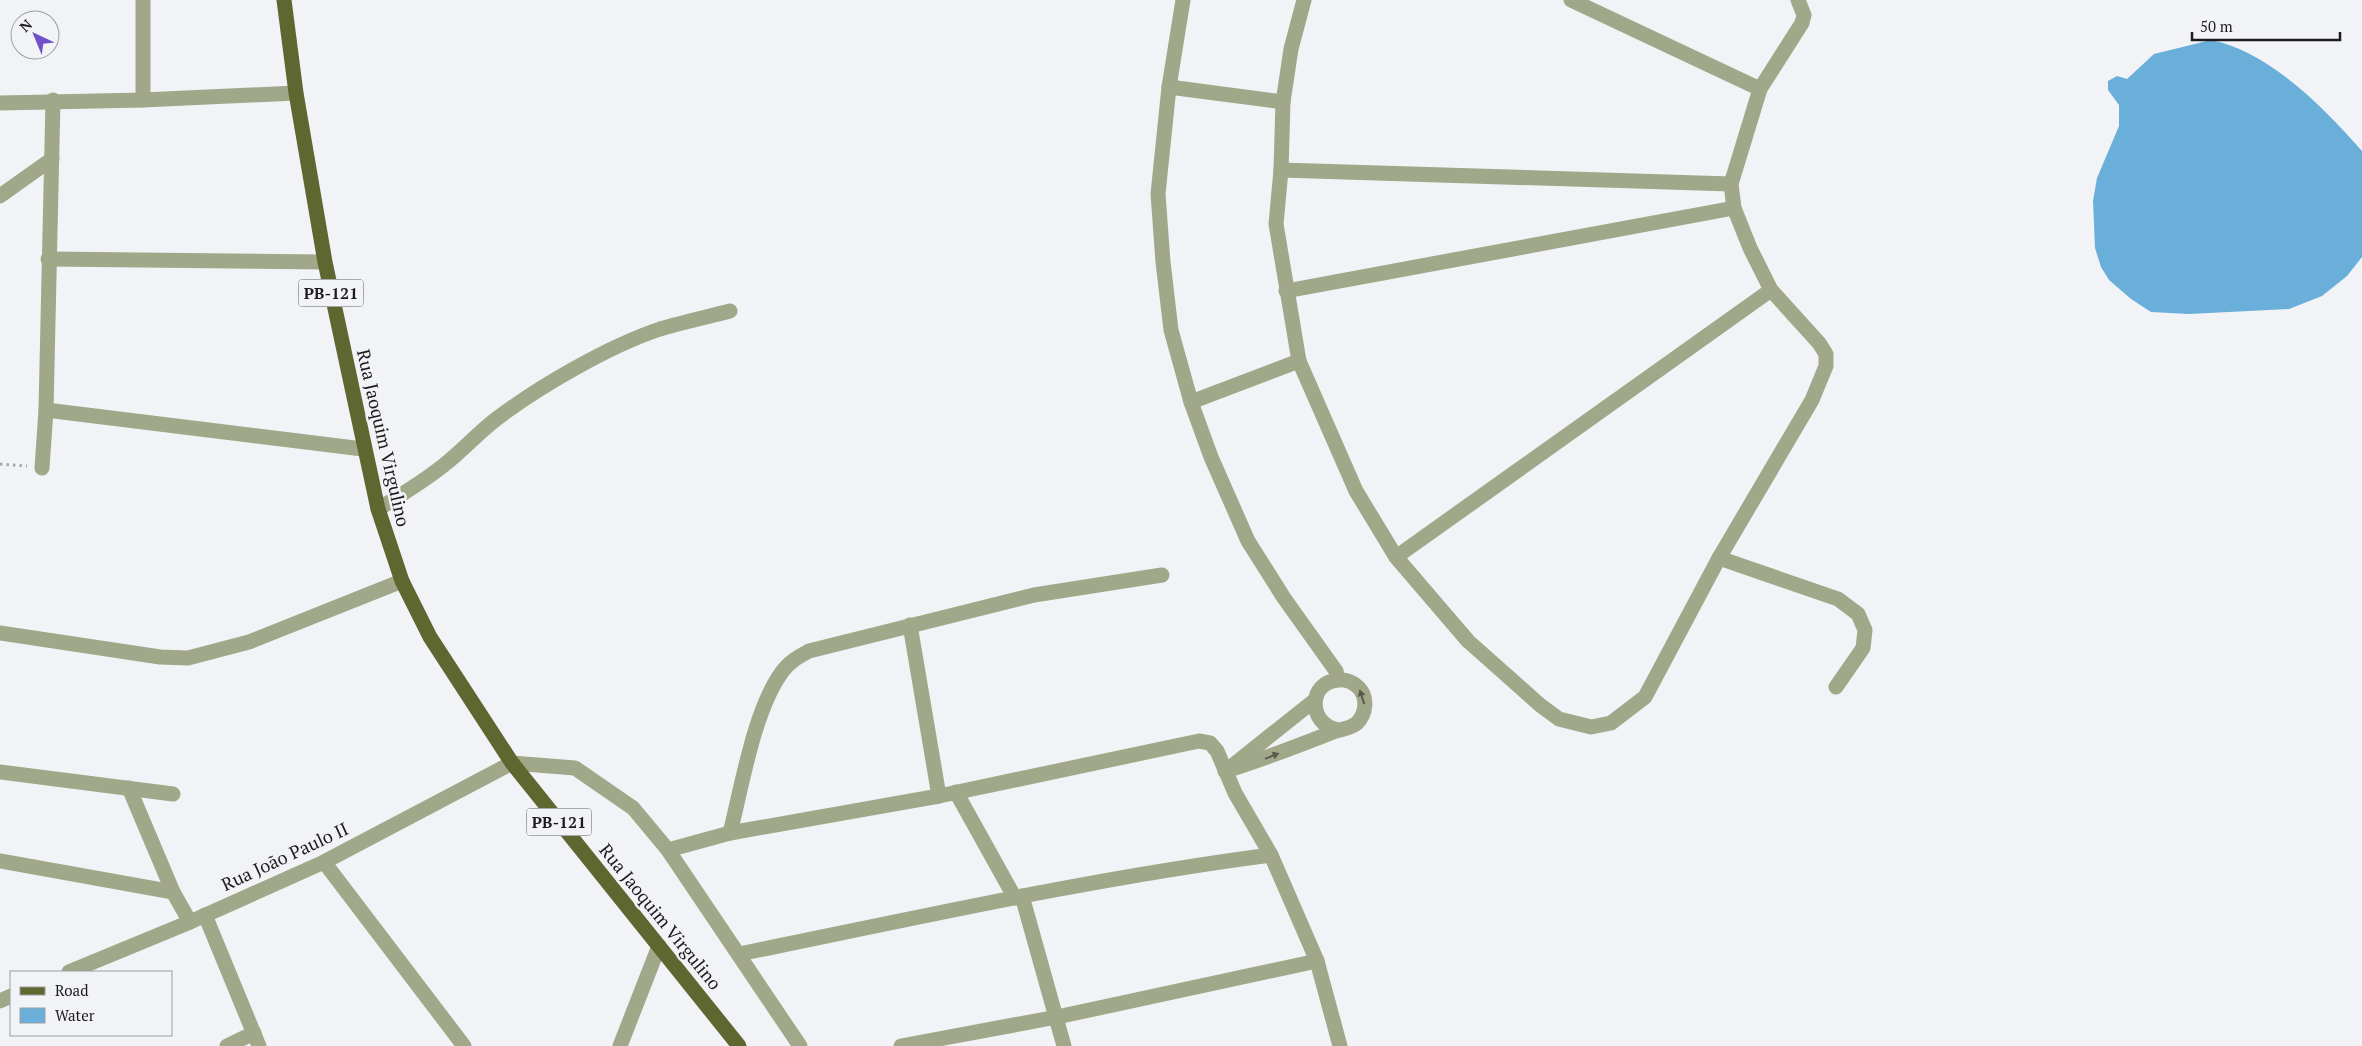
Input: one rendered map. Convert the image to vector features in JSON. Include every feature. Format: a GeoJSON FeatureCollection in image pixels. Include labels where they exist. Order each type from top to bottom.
{"type":"FeatureCollection","features":[{"type":"Feature","properties":{"kind":"main road","name":"Rua Jaoquim Virgulino"},"geometry":{"type":"LineString","coordinates":[[284,0],[296,93],[325,262],[363,449],[378,509],[402,581],[430,637],[512,763],[739,1046]]}},
{"type":"Feature","properties":{"kind":"street"},"geometry":{"type":"LineString","coordinates":[[143,0],[143,100]]}},
{"type":"Feature","properties":{"kind":"street"},"geometry":{"type":"LineString","coordinates":[[1304,0],[1291,49],[1283,102],[1281,170],[1276,224],[1299,361],[1356,491],[1396,557],[1468,641],[1540,705],[1559,719],[1591,727],[1611,723],[1645,698],[1719,558],[1812,400],[1826,366],[1826,354],[1820,342],[1771,290],[1750,248],[1734,208],[1731,184],[1760,89],[1802,23],[1804,15],[1798,0]]}},
{"type":"Feature","properties":{"kind":"street"},"geometry":{"type":"LineString","coordinates":[[1571,0],[1760,89]]}},
{"type":"Feature","properties":{"kind":"street"},"geometry":{"type":"LineString","coordinates":[[1179,1],[1158,194],[1161,243],[1171,330],[1191,402],[1211,457],[1248,541],[1284,598],[1336,671],[1338,680]]}},
{"type":"Feature","properties":{"kind":"street"},"geometry":{"type":"LineString","coordinates":[[1169,87],[1283,102]]}},
{"type":"Feature","properties":{"kind":"street"},"geometry":{"type":"LineString","coordinates":[[0,103],[53,100],[143,100],[296,93]]}},
{"type":"Feature","properties":{"kind":"street"},"geometry":{"type":"LineString","coordinates":[[42,468],[46,410],[53,100]]}},
{"type":"Feature","properties":{"kind":"street"},"geometry":{"type":"LineString","coordinates":[[0,196],[52,159]]}},
{"type":"Feature","properties":{"kind":"street"},"geometry":{"type":"LineString","coordinates":[[1281,170],[1731,184]]}},
{"type":"Feature","properties":{"kind":"street"},"geometry":{"type":"LineString","coordinates":[[1286,291],[1734,208]]}},
{"type":"Feature","properties":{"kind":"street"},"geometry":{"type":"LineString","coordinates":[[48,259],[325,262]]}},
{"type":"Feature","properties":{"kind":"street"},"geometry":{"type":"LineString","coordinates":[[1396,557],[1771,290]]}},
{"type":"Feature","properties":{"kind":"street"},"geometry":{"type":"LineString","coordinates":[[378,509],[415,487],[445,465],[496,420],[532,395],[618,346],[660,329],[730,311]]}},
{"type":"Feature","properties":{"kind":"street"},"geometry":{"type":"LineString","coordinates":[[1191,402],[1299,361]]}},
{"type":"Feature","properties":{"kind":"street"},"geometry":{"type":"LineString","coordinates":[[46,410],[363,449]]}},
{"type":"Feature","properties":{"kind":"street"},"geometry":{"type":"LineString","coordinates":[[1719,558],[1838,599],[1858,614],[1865,630],[1863,648],[1836,687]]}},
{"type":"Feature","properties":{"kind":"street"},"geometry":{"type":"LineString","coordinates":[[730,833],[763,711],[772,688],[782,671],[794,659],[809,651],[1034,595],[1162,575]]}},
{"type":"Feature","properties":{"kind":"street"},"geometry":{"type":"LineString","coordinates":[[0,632],[160,657],[188,658],[249,642],[402,581]]}},
{"type":"Feature","properties":{"kind":"street"},"geometry":{"type":"LineString","coordinates":[[910,625],[939,796]]}},
{"type":"Feature","properties":{"kind":"street"},"geometry":{"type":"LineString","coordinates":[[1338,680],[1351,682],[1361,691],[1365,704],[1362,717],[1352,727],[1338,730],[1263,760],[1225,772],[1315,700],[1323,686],[1338,680]]}},
{"type":"Feature","properties":{"kind":"street"},"geometry":{"type":"LineString","coordinates":[[1315,700],[1315,711],[1320,720],[1328,727],[1338,730]]}},
{"type":"Feature","properties":{"kind":"street"},"geometry":{"type":"LineString","coordinates":[[668,850],[730,833],[939,796],[1199,741],[1210,744],[1217,752],[1235,793],[1271,854],[1317,961],[1340,1046]]}},
{"type":"Feature","properties":{"kind":"street"},"geometry":{"type":"LineString","coordinates":[[512,763],[575,768],[633,808],[668,850],[800,1046]]}},
{"type":"Feature","properties":{"kind":"street","name":"Rua João Paulo II"},"geometry":{"type":"LineString","coordinates":[[71,971],[190,922],[324,862],[512,763]]}},
{"type":"Feature","properties":{"kind":"street"},"geometry":{"type":"LineString","coordinates":[[0,772],[173,794]]}},
{"type":"Feature","properties":{"kind":"street"},"geometry":{"type":"LineString","coordinates":[[129,788],[173,892],[190,922]]}},
{"type":"Feature","properties":{"kind":"street"},"geometry":{"type":"LineString","coordinates":[[956,792],[1018,897],[1057,1016],[1064,1046]]}},
{"type":"Feature","properties":{"kind":"street"},"geometry":{"type":"LineString","coordinates":[[739,954],[1018,897],[1206,863],[1271,854]]}},
{"type":"Feature","properties":{"kind":"street"},"geometry":{"type":"LineString","coordinates":[[0,861],[173,892]]}},
{"type":"Feature","properties":{"kind":"street"},"geometry":{"type":"LineString","coordinates":[[324,862],[464,1046]]}},
{"type":"Feature","properties":{"kind":"street"},"geometry":{"type":"LineString","coordinates":[[205,915],[256,1040],[227,1046]]}},
{"type":"Feature","properties":{"kind":"street"},"geometry":{"type":"LineString","coordinates":[[620,1046],[659,946]]}},
{"type":"Feature","properties":{"kind":"street"},"geometry":{"type":"LineString","coordinates":[[901,1046],[1057,1016],[1317,961]]}},
{"type":"Feature","properties":{"kind":"path"},"geometry":{"type":"LineString","coordinates":[[0,464],[42,468]]}},
{"type":"Feature","properties":{"kind":"water"},"geometry":{"type":"Polygon","coordinates":[[[2211,40],[2233,46],[2254,56],[2274,69],[2313,100],[2362,151],[2362,257],[2347,276],[2322,296],[2289,309],[2189,314],[2151,312],[2131,299],[2109,280],[2101,267],[2095,248],[2093,201],[2097,178],[2119,126],[2119,105],[2108,90],[2108,81],[2117,76],[2127,79],[2154,54],[2211,40]]]}}]}
